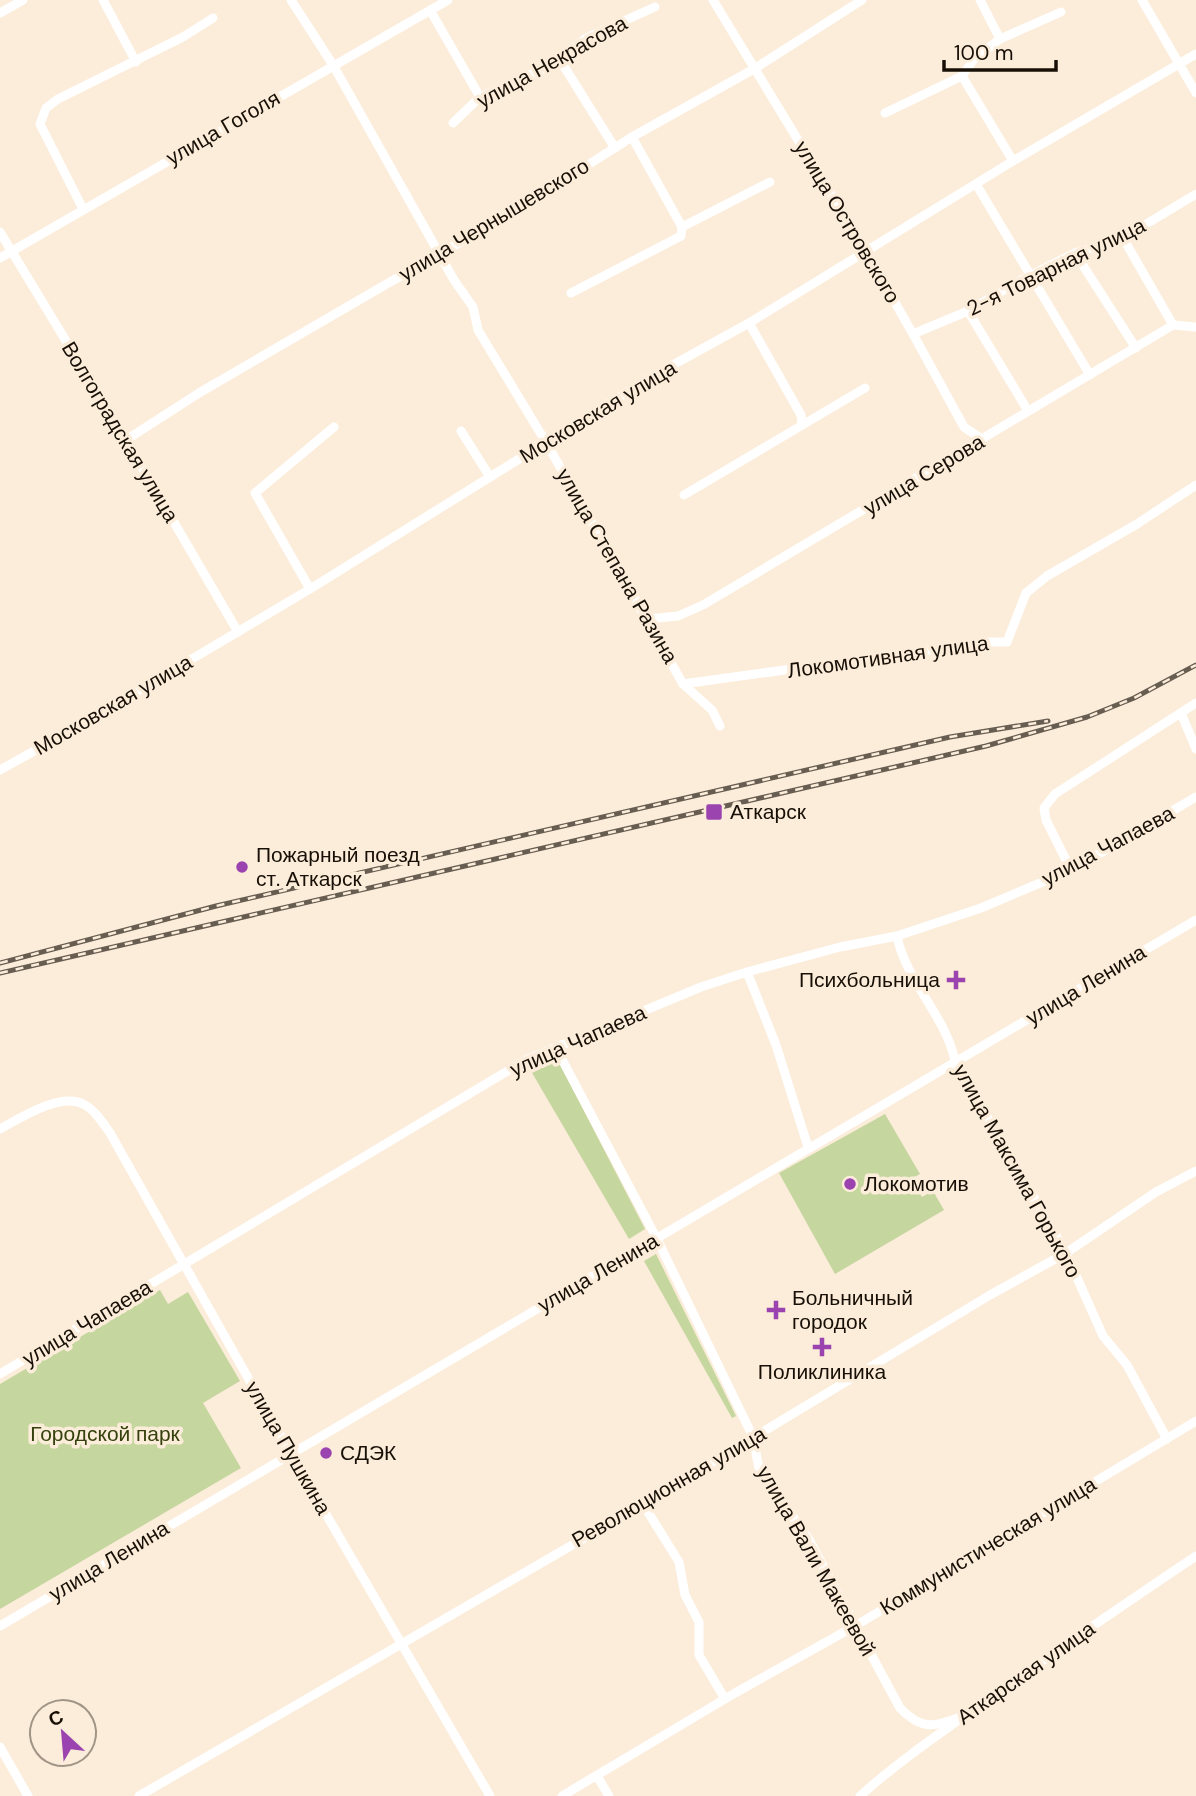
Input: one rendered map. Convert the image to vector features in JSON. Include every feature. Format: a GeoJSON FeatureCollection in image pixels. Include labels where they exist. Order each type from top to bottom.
{"type":"FeatureCollection","features":[{"type":"Feature","properties":{"kind":"street"},"geometry":{"type":"LineString","coordinates":[[0,13],[23,0]]}},
{"type":"Feature","properties":{"kind":"street"},"geometry":{"type":"LineString","coordinates":[[103,0],[136,62]]}},
{"type":"Feature","properties":{"kind":"street","name":"улица Степана Разина"},"geometry":{"type":"LineString","coordinates":[[291,0],[333,65],[454,281],[473,307],[478,330],[547,444],[684,684],[712,710],[720,726]]}},
{"type":"Feature","properties":{"kind":"street","name":"улица Гоголя"},"geometry":{"type":"LineString","coordinates":[[0,258],[448,0]]}},
{"type":"Feature","properties":{"kind":"street","name":"улица Островского"},"geometry":{"type":"LineString","coordinates":[[713,0],[866,253],[964,427],[983,440]]}},
{"type":"Feature","properties":{"kind":"street","name":"улица Чернышевского"},"geometry":{"type":"LineString","coordinates":[[125,440],[199,393],[493,225],[632,137],[754,69],[862,0]]}},
{"type":"Feature","properties":{"kind":"street"},"geometry":{"type":"LineString","coordinates":[[980,0],[1000,39]]}},
{"type":"Feature","properties":{"kind":"street"},"geometry":{"type":"LineString","coordinates":[[1142,0],[1196,93]]}},
{"type":"Feature","properties":{"kind":"street","name":"улица Некрасова"},"geometry":{"type":"LineString","coordinates":[[453,123],[481,97],[546,69],[586,38],[655,7]]}},
{"type":"Feature","properties":{"kind":"street"},"geometry":{"type":"LineString","coordinates":[[430,10],[481,97]]}},
{"type":"Feature","properties":{"kind":"street"},"geometry":{"type":"LineString","coordinates":[[885,113],[962,76],[974,60],[1000,39],[1061,12]]}},
{"type":"Feature","properties":{"kind":"street"},"geometry":{"type":"LineString","coordinates":[[83,209],[40,124],[46,108],[58,99],[183,37],[213,18]]}},
{"type":"Feature","properties":{"kind":"street","name":"Московская улица"},"geometry":{"type":"LineString","coordinates":[[0,770],[310,589],[652,377],[749,323],[1013,161],[1196,54]]}},
{"type":"Feature","properties":{"kind":"street"},"geometry":{"type":"LineString","coordinates":[[560,60],[615,148]]}},
{"type":"Feature","properties":{"kind":"street"},"geometry":{"type":"LineString","coordinates":[[962,76],[1013,161]]}},
{"type":"Feature","properties":{"kind":"street"},"geometry":{"type":"LineString","coordinates":[[571,293],[681,236],[682,227],[632,137]]}},
{"type":"Feature","properties":{"kind":"street"},"geometry":{"type":"LineString","coordinates":[[682,227],[770,183]]}},
{"type":"Feature","properties":{"kind":"street"},"geometry":{"type":"LineString","coordinates":[[976,184],[1090,375]]}},
{"type":"Feature","properties":{"kind":"street","name":"2-я Товарная улица"},"geometry":{"type":"LineString","coordinates":[[913,334],[968,311],[1075,253],[1123,238],[1196,194]]}},
{"type":"Feature","properties":{"kind":"street","name":"Волгоградская улица"},"geometry":{"type":"LineString","coordinates":[[0,232],[238,632]]}},
{"type":"Feature","properties":{"kind":"street"},"geometry":{"type":"LineString","coordinates":[[1123,238],[1173,325],[1196,327]]}},
{"type":"Feature","properties":{"kind":"street"},"geometry":{"type":"LineString","coordinates":[[1075,253],[1136,348]]}},
{"type":"Feature","properties":{"kind":"street"},"geometry":{"type":"LineString","coordinates":[[968,311],[1028,411]]}},
{"type":"Feature","properties":{"kind":"street"},"geometry":{"type":"LineString","coordinates":[[749,323],[801,415],[802,425]]}},
{"type":"Feature","properties":{"kind":"street","name":"улица Серова"},"geometry":{"type":"LineString","coordinates":[[648,619],[678,615],[704,605],[1173,325]]}},
{"type":"Feature","properties":{"kind":"street"},"geometry":{"type":"LineString","coordinates":[[684,495],[865,388]]}},
{"type":"Feature","properties":{"kind":"street"},"geometry":{"type":"LineString","coordinates":[[310,589],[255,492],[334,427]]}},
{"type":"Feature","properties":{"kind":"street"},"geometry":{"type":"LineString","coordinates":[[461,431],[490,477]]}},
{"type":"Feature","properties":{"kind":"street","name":"Локомотивная улица"},"geometry":{"type":"LineString","coordinates":[[684,684],[987,642],[1007,642],[1026,593],[1047,576],[1137,524],[1196,485]]}},
{"type":"Feature","properties":{"kind":"street"},"geometry":{"type":"LineString","coordinates":[[1071,870],[1046,820],[1044,808],[1055,794],[1196,703]]}},
{"type":"Feature","properties":{"kind":"street"},"geometry":{"type":"LineString","coordinates":[[1181,713],[1196,749]]}},
{"type":"Feature","properties":{"kind":"street","name":"улица Чапаева"},"geometry":{"type":"LineString","coordinates":[[0,1374],[526,1060],[701,987],[840,947],[897,936],[981,908],[1071,870],[1196,797]]}},
{"type":"Feature","properties":{"kind":"street","name":"улица Ленина"},"geometry":{"type":"LineString","coordinates":[[0,1626],[1196,920]]}},
{"type":"Feature","properties":{"kind":"street","name":"улица Максима Горького"},"geometry":{"type":"LineString","coordinates":[[897,936],[905,961],[953,1048],[956,1061],[1066,1253],[1103,1335],[1127,1365],[1167,1439]]}},
{"type":"Feature","properties":{"kind":"street"},"geometry":{"type":"LineString","coordinates":[[747,972],[775,1045],[808,1147]]}},
{"type":"Feature","properties":{"kind":"street","name":"улица Вали Макеевой"},"geometry":{"type":"LineString","coordinates":[[556,1048],[657,1239],[753,1437],[759,1469],[808,1538],[900,1709],[913,1721],[936,1726],[963,1717]]}},
{"type":"Feature","properties":{"kind":"street","name":"улица Пушкина"},"geometry":{"type":"LineString","coordinates":[[0,1129],[59,1101],[82,1103],[99,1118],[110,1133],[400,1645],[490,1796]]}},
{"type":"Feature","properties":{"kind":"street","name":"Революционная улица"},"geometry":{"type":"LineString","coordinates":[[139,1796],[643,1504],[990,1295],[1066,1253],[1156,1192],[1196,1171]]}},
{"type":"Feature","properties":{"kind":"street","name":"Коммунистическая улица"},"geometry":{"type":"LineString","coordinates":[[562,1796],[855,1626],[1196,1421]]}},
{"type":"Feature","properties":{"kind":"street"},"geometry":{"type":"LineString","coordinates":[[643,1504],[680,1562],[685,1595],[699,1622],[699,1655],[725,1699]]}},
{"type":"Feature","properties":{"kind":"street","name":"Аткарская улица"},"geometry":{"type":"LineString","coordinates":[[860,1796],[882,1776],[1096,1622],[1196,1556]]}},
{"type":"Feature","properties":{"kind":"street"},"geometry":{"type":"LineString","coordinates":[[0,1747],[28,1796]]}},
{"type":"Feature","properties":{"kind":"street"},"geometry":{"type":"LineString","coordinates":[[597,1776],[609,1796]]}},
{"type":"Feature","properties":{"kind":"green space"},"geometry":{"type":"Polygon","coordinates":[[[556,1057],[645,1229],[629,1239],[531,1071],[556,1057]]]}},
{"type":"Feature","properties":{"kind":"green space","name":"Локомотив"},"geometry":{"type":"Polygon","coordinates":[[[885,1114],[920,1174],[911,1179],[922,1197],[933,1191],[944,1210],[835,1274],[779,1173],[885,1114]]]}},
{"type":"Feature","properties":{"kind":"green space"},"geometry":{"type":"Polygon","coordinates":[[[656,1254],[736,1416],[732,1418],[644,1261],[656,1254]]]}},
{"type":"Feature","properties":{"kind":"green space","name":"Городской парк"},"geometry":{"type":"Polygon","coordinates":[[[160,1290],[168,1304],[188,1292],[240,1381],[203,1403],[241,1468],[0,1609],[0,1384],[160,1290]]]}},
{"type":"Feature","properties":{"kind":"railway"},"geometry":{"type":"LineString","coordinates":[[0,973],[986,746],[1087,717],[1134,698],[1196,665]]}},
{"type":"Feature","properties":{"kind":"railway"},"geometry":{"type":"LineString","coordinates":[[0,963],[216,906],[950,737],[1048,721]]}},
{"type":"Feature","properties":{"kind":"place","name":"Аткарск"},"geometry":{"type":"Point","coordinates":[714,812]}},
{"type":"Feature","properties":{"kind":"place","name":"Пожарный поезд ст. Аткарск"},"geometry":{"type":"Point","coordinates":[242,867]}},
{"type":"Feature","properties":{"kind":"place","name":"Психбольница"},"geometry":{"type":"Point","coordinates":[956,980]}},
{"type":"Feature","properties":{"kind":"place","name":"Локомотив"},"geometry":{"type":"Point","coordinates":[850,1184]}},
{"type":"Feature","properties":{"kind":"place","name":"Больничный городок"},"geometry":{"type":"Point","coordinates":[776,1310]}},
{"type":"Feature","properties":{"kind":"place","name":"Поликлиника"},"geometry":{"type":"Point","coordinates":[822,1347]}},
{"type":"Feature","properties":{"kind":"place","name":"СДЭК"},"geometry":{"type":"Point","coordinates":[326,1453]}}]}
